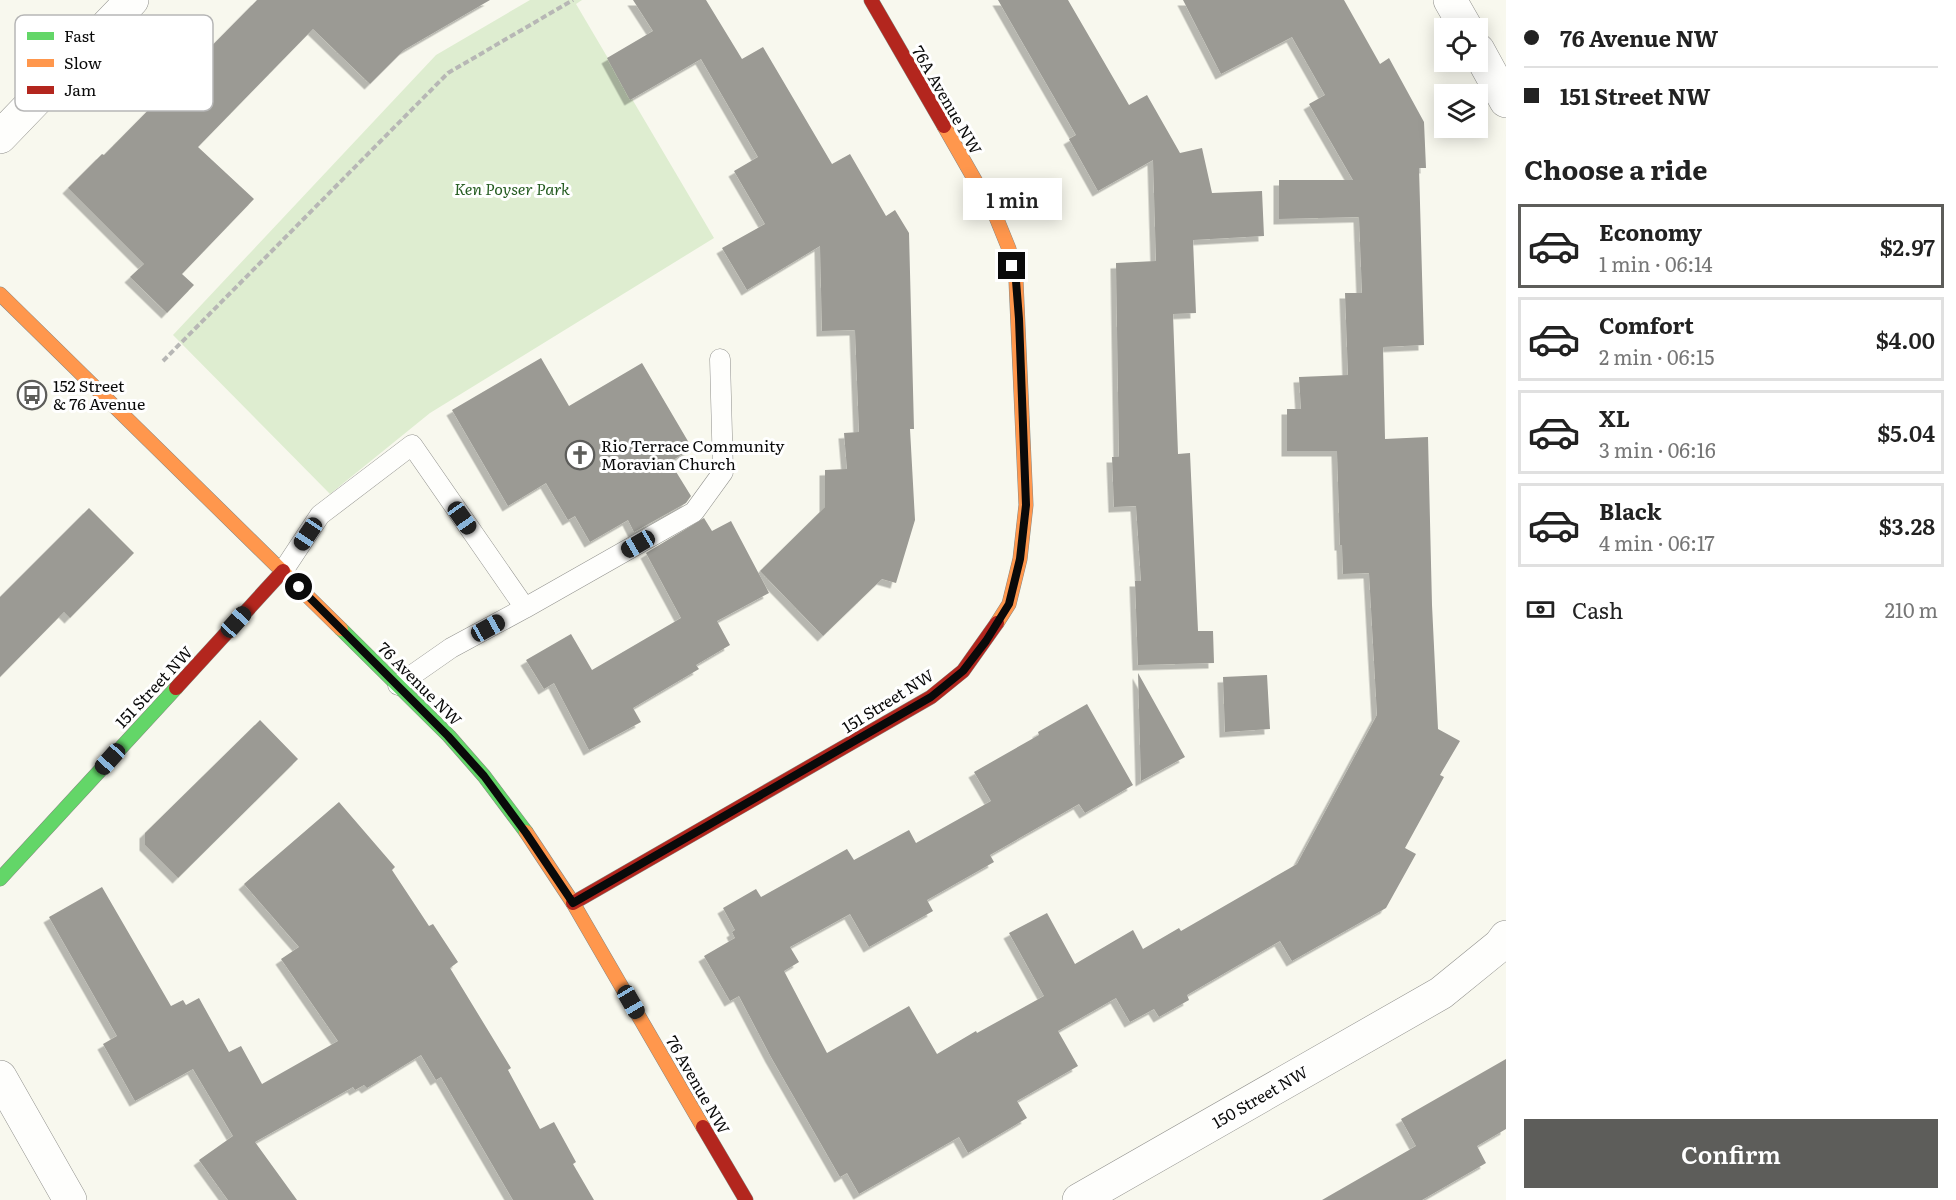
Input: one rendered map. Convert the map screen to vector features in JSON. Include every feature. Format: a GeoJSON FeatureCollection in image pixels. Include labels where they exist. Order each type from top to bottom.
{"type":"FeatureCollection","features":[{"type":"Feature","properties":{"kind":"street"},"geometry":{"type":"LineString","coordinates":[[118,15],[132,0]]}},
{"type":"Feature","properties":{"kind":"street","name":"76A Avenue NW"},"geometry":{"type":"LineString","coordinates":[[871,0],[996,217],[1009,249]]}},
{"type":"Feature","properties":{"kind":"street"},"geometry":{"type":"LineString","coordinates":[[1450,0],[1460,18]]}},
{"type":"Feature","properties":{"kind":"street"},"geometry":{"type":"LineString","coordinates":[[1488,68],[1506,101]]}},
{"type":"Feature","properties":{"kind":"street"},"geometry":{"type":"LineString","coordinates":[[0,137],[25,111]]}},
{"type":"Feature","properties":{"kind":"street","name":"151 Street NW"},"geometry":{"type":"LineString","coordinates":[[573,903],[931,697],[963,671],[986,641],[1009,604],[1020,559],[1026,505],[1019,319],[1016,281],[1009,249]]}},
{"type":"Feature","properties":{"kind":"street","name":"76 Avenue NW"},"geometry":{"type":"LineString","coordinates":[[0,294],[398,685],[484,776],[573,903],[746,1200]]}},
{"type":"Feature","properties":{"kind":"street","name":"151 Street NW"},"geometry":{"type":"LineString","coordinates":[[0,879],[283,571]]}},
{"type":"Feature","properties":{"kind":"street","name":"150 Street NW"},"geometry":{"type":"LineString","coordinates":[[1079,1200],[1441,993],[1500,945],[1506,937]]}},
{"type":"Feature","properties":{"kind":"street"},"geometry":{"type":"LineString","coordinates":[[0,1077],[70,1200]]}},
{"type":"Feature","properties":{"kind":"lane"},"geometry":{"type":"LineString","coordinates":[[398,685],[451,648],[694,512],[723,472],[720,358]]}},
{"type":"Feature","properties":{"kind":"lane"},"geometry":{"type":"LineString","coordinates":[[283,571],[320,515],[412,446],[525,608]]}},
{"type":"Feature","properties":{"kind":"path"},"geometry":{"type":"LineString","coordinates":[[163,361],[448,73],[573,0]]}},
{"type":"Feature","properties":{"kind":"green space","name":"Ken Poyser Park"},"geometry":{"type":"Polygon","coordinates":[[[530,0],[582,0],[576,4],[714,238],[430,413],[330,494],[173,335],[436,55],[530,0]]]}},
{"type":"Feature","properties":{"kind":"building"},"geometry":{"type":"Polygon","coordinates":[[[257,0],[490,0],[404,50],[370,84],[313,29],[198,147],[254,199],[182,274],[194,285],[167,313],[130,277],[144,264],[68,188],[147,111],[213,111],[213,45],[257,0]]]}},
{"type":"Feature","properties":{"kind":"building"},"geometry":{"type":"Polygon","coordinates":[[[633,0],[706,0],[742,59],[763,47],[832,164],[850,154],[886,216],[895,210],[909,233],[914,429],[910,429],[915,520],[896,583],[882,579],[823,636],[760,571],[825,507],[825,470],[847,469],[844,433],[859,432],[855,330],[822,331],[820,246],[747,290],[722,248],[765,224],[734,171],[758,157],[701,59],[630,100],[607,58],[653,31],[633,0]]]}},
{"type":"Feature","properties":{"kind":"building"},"geometry":{"type":"Polygon","coordinates":[[[998,0],[1068,0],[1129,105],[1147,95],[1180,153],[1202,148],[1212,193],[1262,191],[1264,236],[1193,240],[1196,313],[1173,314],[1178,454],[1190,453],[1198,631],[1213,631],[1214,663],[1138,665],[1135,581],[1141,581],[1136,506],[1114,507],[1112,457],[1119,457],[1116,263],[1156,261],[1153,160],[1098,191],[1069,139],[1076,135],[998,0]]]}},
{"type":"Feature","properties":{"kind":"building"},"geometry":{"type":"Polygon","coordinates":[[[1183,0],[1344,0],[1380,64],[1389,58],[1424,122],[1426,168],[1419,168],[1424,345],[1383,347],[1385,439],[1428,437],[1438,729],[1460,741],[1440,775],[1444,777],[1405,848],[1416,854],[1386,908],[1292,961],[1280,941],[1187,995],[1189,1000],[1159,1017],[1154,1009],[1130,1022],[1116,998],[1058,1031],[1078,1066],[1017,1101],[1027,1118],[968,1153],[959,1137],[859,1194],[847,1173],[840,1177],[739,996],[730,1001],[704,956],[735,938],[732,932],[735,930],[723,908],[756,889],[761,897],[847,849],[854,860],[909,830],[916,843],[991,801],[974,772],[1039,735],[1038,732],[1087,704],[1133,785],[1085,813],[1079,804],[990,855],[994,862],[927,900],[933,911],[869,947],[850,914],[790,947],[799,962],[784,971],[827,1053],[909,1006],[937,1054],[1044,996],[1009,933],[1047,913],[1075,964],[1133,930],[1143,949],[1179,928],[1181,931],[1297,864],[1377,715],[1369,573],[1343,574],[1337,451],[1287,451],[1287,409],[1301,409],[1299,377],[1348,375],[1345,293],[1362,293],[1359,217],[1279,219],[1279,180],[1353,180],[1309,104],[1325,95],[1292,37],[1221,74],[1183,0]]]}},
{"type":"Feature","properties":{"kind":"building","name":"Rio Terrace Community Moravian Church"},"geometry":{"type":"Polygon","coordinates":[[[541,358],[569,406],[642,363],[692,448],[670,462],[691,496],[686,503],[634,532],[628,520],[590,542],[575,516],[568,520],[546,483],[508,506],[452,410],[541,358]]]}},
{"type":"Feature","properties":{"kind":"building"},"geometry":{"type":"Polygon","coordinates":[[[89,508],[134,553],[70,618],[64,612],[0,677],[0,597],[89,508]]]}},
{"type":"Feature","properties":{"kind":"building"},"geometry":{"type":"Polygon","coordinates":[[[704,518],[712,531],[731,521],[769,593],[717,621],[730,645],[696,665],[699,669],[633,708],[641,722],[589,750],[554,683],[544,689],[526,660],[571,634],[592,670],[681,618],[646,553],[704,518]]]}},
{"type":"Feature","properties":{"kind":"building"},"geometry":{"type":"Polygon","coordinates":[[[1138,673],[1185,757],[1141,781],[1138,673]]]}},
{"type":"Feature","properties":{"kind":"building"},"geometry":{"type":"Polygon","coordinates":[[[1267,675],[1270,729],[1225,732],[1223,677],[1267,675]]]}},
{"type":"Feature","properties":{"kind":"building"},"geometry":{"type":"Polygon","coordinates":[[[260,720],[298,759],[178,878],[145,845],[145,833],[260,720]]]}},
{"type":"Feature","properties":{"kind":"building"},"geometry":{"type":"Polygon","coordinates":[[[339,802],[395,867],[392,870],[429,926],[433,924],[458,962],[450,968],[511,1068],[508,1070],[540,1129],[554,1122],[576,1162],[573,1164],[594,1200],[513,1200],[441,1077],[436,1080],[421,1055],[367,1088],[364,1085],[355,1090],[353,1087],[255,1142],[297,1200],[228,1200],[199,1160],[233,1136],[193,1069],[135,1101],[103,1044],[117,1036],[49,917],[102,887],[171,1006],[183,1000],[186,1005],[199,998],[229,1052],[241,1046],[262,1084],[338,1041],[281,959],[299,947],[244,884],[339,802]]]}},
{"type":"Feature","properties":{"kind":"building"},"geometry":{"type":"Polygon","coordinates":[[[1506,1059],[1506,1129],[1477,1146],[1486,1163],[1422,1200],[1322,1200],[1416,1146],[1401,1119],[1506,1059]]]}},
{"type":"Feature","properties":{"kind":"traffic: fast"},"geometry":{"type":"LineString","coordinates":[[341,629],[449,736],[484,776],[526,832]]}},
{"type":"Feature","properties":{"kind":"traffic: fast"},"geometry":{"type":"LineString","coordinates":[[0,879],[176,688]]}},
{"type":"Feature","properties":{"kind":"traffic: slow"},"geometry":{"type":"LineString","coordinates":[[944,126],[996,217],[1009,249],[1016,281],[1026,505],[1020,559],[1009,604],[997,623]]}},
{"type":"Feature","properties":{"kind":"traffic: slow"},"geometry":{"type":"LineString","coordinates":[[0,294],[341,629]]}},
{"type":"Feature","properties":{"kind":"traffic: slow"},"geometry":{"type":"LineString","coordinates":[[526,832],[573,903],[703,1127]]}},
{"type":"Feature","properties":{"kind":"traffic: jam"},"geometry":{"type":"LineString","coordinates":[[871,0],[944,126]]}},
{"type":"Feature","properties":{"kind":"traffic: jam"},"geometry":{"type":"LineString","coordinates":[[176,688],[283,571]]}},
{"type":"Feature","properties":{"kind":"traffic: jam"},"geometry":{"type":"LineString","coordinates":[[573,903],[931,697],[963,671],[997,623]]}},
{"type":"Feature","properties":{"kind":"traffic: jam"},"geometry":{"type":"LineString","coordinates":[[703,1127],[746,1200]]}},
{"type":"Feature","properties":{"kind":"place","name":"152 Street & 76 Avenue"},"geometry":{"type":"Point","coordinates":[32,395]}},
{"type":"Feature","properties":{"kind":"place","name":"Rio Terrace Community Moravian Church"},"geometry":{"type":"Point","coordinates":[580,455]}},
{"type":"Feature","properties":{"kind":"route"},"geometry":{"type":"LineString","coordinates":[[299,587],[448,736],[484,776],[573,903],[931,697],[963,671],[986,641],[1009,604],[1020,559],[1026,505],[1019,319],[1016,281],[1012,266]]}}]}
